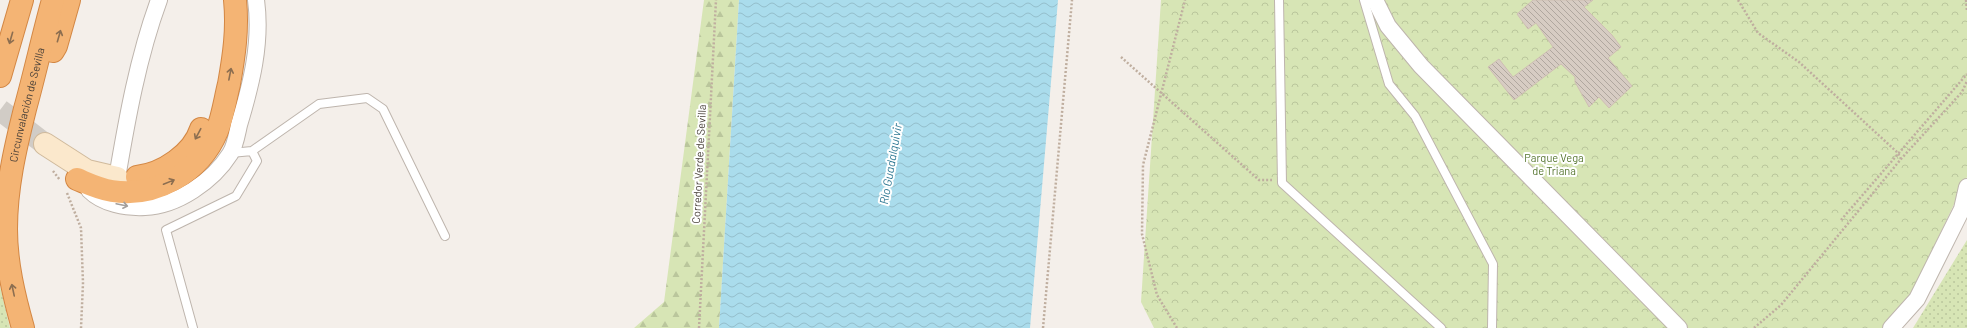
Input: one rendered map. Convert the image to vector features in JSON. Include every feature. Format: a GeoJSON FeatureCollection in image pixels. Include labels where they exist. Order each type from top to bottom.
{"type":"FeatureCollection","features":[{"type":"Feature","properties":{"kind":"highway"},"geometry":{"type":"LineString","coordinates":[[0,76],[22,0]]}},
{"type":"Feature","properties":{"kind":"highway","name":"Circunvalación de Sevilla"},"geometry":{"type":"LineString","coordinates":[[23,328],[11,279],[6,230],[10,178],[14,154],[53,0]]}},
{"type":"Feature","properties":{"kind":"highway"},"geometry":{"type":"LineString","coordinates":[[32,81],[56,46],[69,0]]}},
{"type":"Feature","properties":{"kind":"highway"},"geometry":{"type":"LineString","coordinates":[[117,178],[146,176],[163,170],[182,154],[200,132],[213,89],[219,55],[223,20],[221,0]]}},
{"type":"Feature","properties":{"kind":"highway"},"geometry":{"type":"LineString","coordinates":[[68,185],[113,191],[130,191],[154,188],[173,181],[190,170],[205,152],[217,131],[225,102],[235,52],[237,29],[236,0]]}},
{"type":"Feature","properties":{"kind":"highway"},"geometry":{"type":"LineString","coordinates":[[0,152],[22,83],[40,48]]}},
{"type":"Feature","properties":{"kind":"main road"},"geometry":{"type":"LineString","coordinates":[[43,150],[87,171],[117,178]]}},
{"type":"Feature","properties":{"kind":"main road"},"geometry":{"type":"LineString","coordinates":[[43,150],[68,185]]}},
{"type":"Feature","properties":{"kind":"street"},"geometry":{"type":"LineString","coordinates":[[117,178],[137,78],[150,24],[159,0]]}},
{"type":"Feature","properties":{"kind":"street"},"geometry":{"type":"LineString","coordinates":[[68,185],[108,201],[136,208],[155,207],[183,196],[198,187],[222,165],[231,153],[247,99],[254,67],[258,37],[256,0]]}},
{"type":"Feature","properties":{"kind":"street"},"geometry":{"type":"LineString","coordinates":[[1375,0],[1388,26],[1421,66],[1679,328]]}},
{"type":"Feature","properties":{"kind":"street"},"geometry":{"type":"LineString","coordinates":[[1891,328],[1917,299],[1962,209],[1967,187]]}},
{"type":"Feature","properties":{"kind":"lane"},"geometry":{"type":"LineString","coordinates":[[1279,0],[1282,183],[1441,328]]}},
{"type":"Feature","properties":{"kind":"lane"},"geometry":{"type":"LineString","coordinates":[[1364,0],[1389,84],[1415,116],[1493,264],[1492,328]]}},
{"type":"Feature","properties":{"kind":"lane"},"geometry":{"type":"LineString","coordinates":[[231,153],[252,152],[319,104],[367,98],[383,109],[445,236]]}},
{"type":"Feature","properties":{"kind":"lane"},"geometry":{"type":"LineString","coordinates":[[193,328],[166,230],[236,196],[257,161],[252,152]]}},
{"type":"Feature","properties":{"kind":"path","name":"Corredor Verde de Sevilla"},"geometry":{"type":"LineString","coordinates":[[699,328],[716,0]]}},
{"type":"Feature","properties":{"kind":"path"},"geometry":{"type":"LineString","coordinates":[[1043,328],[1072,0]]}},
{"type":"Feature","properties":{"kind":"path"},"geometry":{"type":"LineString","coordinates":[[1177,328],[1157,295],[1142,234],[1143,165],[1184,0]]}},
{"type":"Feature","properties":{"kind":"path"},"geometry":{"type":"LineString","coordinates":[[1738,0],[1758,33],[1799,62],[1898,153],[1901,159]]}},
{"type":"Feature","properties":{"kind":"path"},"geometry":{"type":"LineString","coordinates":[[1966,0],[1967,11]]}},
{"type":"Feature","properties":{"kind":"path"},"geometry":{"type":"LineString","coordinates":[[1121,57],[1259,180],[1282,180]]}},
{"type":"Feature","properties":{"kind":"path"},"geometry":{"type":"LineString","coordinates":[[1841,220],[1967,74]]}},
{"type":"Feature","properties":{"kind":"path"},"geometry":{"type":"LineString","coordinates":[[1754,328],[1781,305],[1901,159],[1962,92],[1967,81]]}},
{"type":"Feature","properties":{"kind":"path"},"geometry":{"type":"LineString","coordinates":[[43,150],[68,185],[80,228],[83,283],[81,328]]}},
{"type":"Feature","properties":{"kind":"green space"},"geometry":{"type":"Polygon","coordinates":[[[704,0],[739,0],[719,328],[634,328],[664,302],[704,0]]]}},
{"type":"Feature","properties":{"kind":"green space","name":"Parque Vega de Triana"},"geometry":{"type":"Polygon","coordinates":[[[1161,0],[1967,0],[1967,177],[1895,328],[1154,328],[1141,302],[1161,0]]]}},
{"type":"Feature","properties":{"kind":"green space"},"geometry":{"type":"Polygon","coordinates":[[[1967,240],[1967,328],[1913,328],[1967,240]]]}},
{"type":"Feature","properties":{"kind":"green space"},"geometry":{"type":"Polygon","coordinates":[[[0,286],[10,328],[0,328],[0,286]]]}},
{"type":"Feature","properties":{"kind":"water","name":"Río Guadalquivir"},"geometry":{"type":"Polygon","coordinates":[[[739,0],[1058,0],[1030,328],[719,328],[739,0]]]}},
{"type":"Feature","properties":{"kind":"building"},"geometry":{"type":"Polygon","coordinates":[[[1533,0],[1593,0],[1584,7],[1612,35],[1621,47],[1608,58],[1632,86],[1609,108],[1599,97],[1589,107],[1575,82],[1575,77],[1561,64],[1514,100],[1488,67],[1499,59],[1513,77],[1553,47],[1536,23],[1528,29],[1517,14],[1533,0]]]}},
{"type":"Feature","properties":{"kind":"tunnel"},"geometry":{"type":"LineString","coordinates":[[0,110],[45,144]]}}]}
